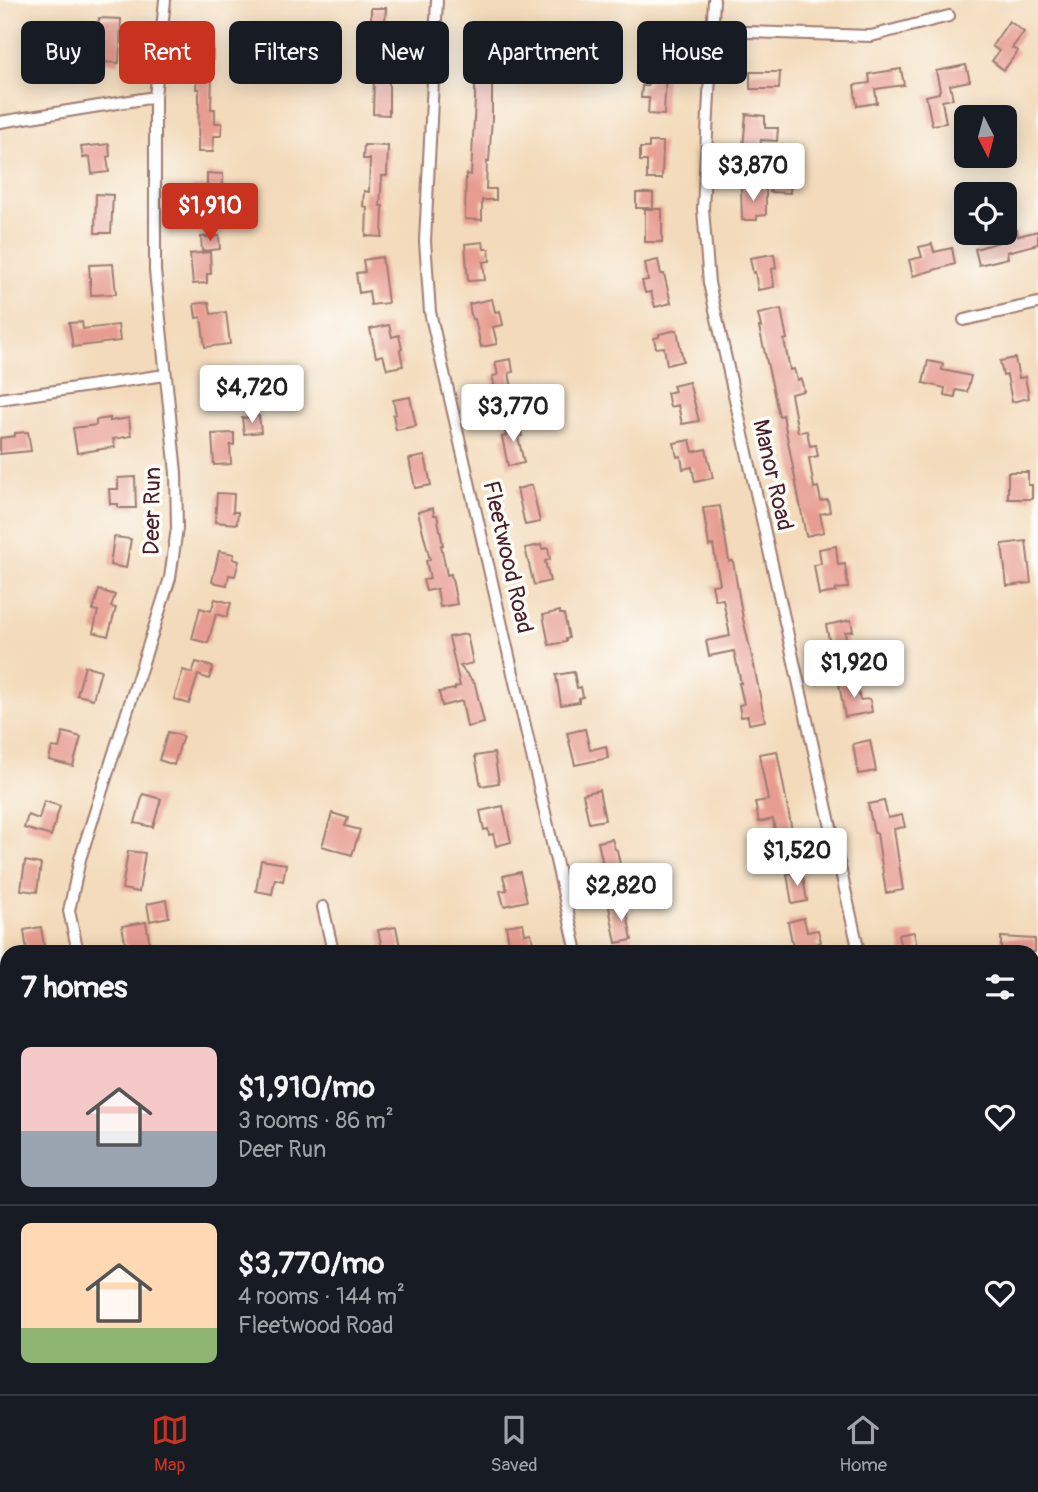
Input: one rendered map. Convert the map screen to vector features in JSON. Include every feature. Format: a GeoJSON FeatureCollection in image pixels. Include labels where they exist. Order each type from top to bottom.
{"type":"FeatureCollection","features":[{"type":"Feature","properties":{"kind":"street","name":"Deer Run"},"geometry":{"type":"LineString","coordinates":[[76,945],[69,911],[80,859],[170,578],[177,528],[176,473],[155,271],[155,97],[165,0]]}},
{"type":"Feature","properties":{"kind":"street","name":"Fleetwood Road"},"geometry":{"type":"LineString","coordinates":[[437,0],[425,242],[430,312],[575,945]]}},
{"type":"Feature","properties":{"kind":"street","name":"Manor Road"},"geometry":{"type":"LineString","coordinates":[[713,21],[714,0]]}},
{"type":"Feature","properties":{"kind":"street"},"geometry":{"type":"LineString","coordinates":[[747,32],[871,36],[949,16]]}},
{"type":"Feature","properties":{"kind":"street","name":"Manor Road"},"geometry":{"type":"LineString","coordinates":[[710,84],[703,209],[709,283],[857,945]]}},
{"type":"Feature","properties":{"kind":"street"},"geometry":{"type":"LineString","coordinates":[[0,122],[155,97]]}},
{"type":"Feature","properties":{"kind":"street"},"geometry":{"type":"LineString","coordinates":[[964,320],[1038,303]]}},
{"type":"Feature","properties":{"kind":"street"},"geometry":{"type":"LineString","coordinates":[[0,399],[165,375]]}},
{"type":"Feature","properties":{"kind":"street"},"geometry":{"type":"LineString","coordinates":[[323,907],[331,945]]}},
{"type":"Feature","properties":{"kind":"building"},"geometry":{"type":"Polygon","coordinates":[[[371,8],[386,8],[385,21],[371,21],[371,8]]]}},
{"type":"Feature","properties":{"kind":"building"},"geometry":{"type":"Polygon","coordinates":[[[99,18],[121,19],[119,63],[105,62],[105,21],[99,21],[99,18]]]}},
{"type":"Feature","properties":{"kind":"building"},"geometry":{"type":"Polygon","coordinates":[[[1009,21],[1024,32],[1012,48],[1018,51],[1004,70],[992,61],[999,51],[992,46],[1009,21]]]}},
{"type":"Feature","properties":{"kind":"building"},"geometry":{"type":"Polygon","coordinates":[[[966,65],[970,81],[950,85],[953,99],[942,101],[946,123],[932,125],[926,96],[939,93],[936,71],[966,65]]]}},
{"type":"Feature","properties":{"kind":"building"},"geometry":{"type":"Polygon","coordinates":[[[901,69],[904,85],[875,89],[877,103],[857,106],[854,85],[870,83],[869,74],[901,69]]]}},
{"type":"Feature","properties":{"kind":"building"},"geometry":{"type":"Polygon","coordinates":[[[750,72],[780,72],[779,89],[750,89],[750,72]]]}},
{"type":"Feature","properties":{"kind":"building"},"geometry":{"type":"Polygon","coordinates":[[[196,84],[212,84],[211,109],[215,109],[215,123],[222,123],[221,136],[214,136],[213,152],[198,152],[199,89],[196,89],[196,84]]]}},
{"type":"Feature","properties":{"kind":"building"},"geometry":{"type":"Polygon","coordinates":[[[374,84],[389,84],[389,115],[373,114],[374,84]]]}},
{"type":"Feature","properties":{"kind":"building"},"geometry":{"type":"Polygon","coordinates":[[[475,84],[492,84],[486,189],[496,189],[496,200],[482,200],[482,220],[465,219],[466,174],[471,175],[475,84]]]}},
{"type":"Feature","properties":{"kind":"building"},"geometry":{"type":"Polygon","coordinates":[[[665,84],[664,115],[648,114],[649,98],[641,98],[642,86],[665,84]]]}},
{"type":"Feature","properties":{"kind":"building"},"geometry":{"type":"Polygon","coordinates":[[[746,114],[765,116],[765,128],[778,128],[777,141],[761,140],[759,160],[742,159],[746,114]]]}},
{"type":"Feature","properties":{"kind":"building"},"geometry":{"type":"Polygon","coordinates":[[[649,142],[663,142],[662,179],[647,179],[647,161],[640,161],[640,148],[649,148],[649,142]]]}},
{"type":"Feature","properties":{"kind":"building"},"geometry":{"type":"Polygon","coordinates":[[[109,144],[109,172],[92,174],[90,157],[83,158],[81,147],[109,144]]]}},
{"type":"Feature","properties":{"kind":"building"},"geometry":{"type":"Polygon","coordinates":[[[364,145],[388,146],[387,176],[382,176],[380,206],[383,206],[382,237],[366,236],[367,207],[363,206],[364,191],[369,192],[370,159],[363,159],[364,145]]]}},
{"type":"Feature","properties":{"kind":"building"},"geometry":{"type":"Polygon","coordinates":[[[207,173],[223,174],[223,188],[208,188],[207,217],[191,217],[192,187],[207,187],[207,173]]]}},
{"type":"Feature","properties":{"kind":"building"},"geometry":{"type":"Polygon","coordinates":[[[771,176],[791,177],[790,193],[770,192],[771,176]]]}},
{"type":"Feature","properties":{"kind":"building"},"geometry":{"type":"Polygon","coordinates":[[[741,187],[766,187],[766,215],[757,216],[757,220],[742,220],[741,187]]]}},
{"type":"Feature","properties":{"kind":"building"},"geometry":{"type":"Polygon","coordinates":[[[636,193],[653,193],[653,208],[636,208],[636,193]]]}},
{"type":"Feature","properties":{"kind":"building"},"geometry":{"type":"Polygon","coordinates":[[[96,194],[113,195],[111,233],[95,233],[96,194]]]}},
{"type":"Feature","properties":{"kind":"building"},"geometry":{"type":"Polygon","coordinates":[[[645,209],[662,209],[662,242],[645,242],[645,209]]]}},
{"type":"Feature","properties":{"kind":"building"},"geometry":{"type":"Polygon","coordinates":[[[1017,230],[1018,236],[1038,231],[1038,244],[1007,252],[1008,258],[979,265],[975,249],[989,245],[1017,245],[1017,230]]]}},
{"type":"Feature","properties":{"kind":"building"},"geometry":{"type":"Polygon","coordinates":[[[219,236],[220,249],[202,251],[201,237],[219,236]]]}},
{"type":"Feature","properties":{"kind":"building"},"geometry":{"type":"Polygon","coordinates":[[[483,242],[484,249],[489,249],[490,261],[483,262],[485,280],[468,281],[465,244],[483,242]]]}},
{"type":"Feature","properties":{"kind":"building"},"geometry":{"type":"Polygon","coordinates":[[[932,244],[934,252],[952,248],[955,264],[913,276],[909,260],[922,257],[919,247],[932,244]]]}},
{"type":"Feature","properties":{"kind":"building"},"geometry":{"type":"Polygon","coordinates":[[[210,252],[211,274],[207,274],[207,283],[193,284],[190,254],[210,252]]]}},
{"type":"Feature","properties":{"kind":"building"},"geometry":{"type":"Polygon","coordinates":[[[774,254],[774,287],[758,290],[750,258],[774,254]]]}},
{"type":"Feature","properties":{"kind":"building"},"geometry":{"type":"Polygon","coordinates":[[[382,257],[388,303],[371,305],[369,291],[359,293],[356,273],[365,272],[363,260],[382,257]]]}},
{"type":"Feature","properties":{"kind":"building"},"geometry":{"type":"Polygon","coordinates":[[[658,260],[671,303],[655,307],[651,292],[645,293],[642,281],[648,280],[645,263],[658,260]]]}},
{"type":"Feature","properties":{"kind":"building"},"geometry":{"type":"Polygon","coordinates":[[[113,264],[116,294],[91,295],[89,265],[113,264]]]}},
{"type":"Feature","properties":{"kind":"building"},"geometry":{"type":"Polygon","coordinates":[[[492,299],[495,312],[500,311],[503,325],[493,327],[497,344],[481,347],[469,304],[492,299]]]}},
{"type":"Feature","properties":{"kind":"building"},"geometry":{"type":"Polygon","coordinates":[[[209,302],[211,314],[226,312],[230,344],[205,347],[201,317],[196,318],[194,304],[209,302]]]}},
{"type":"Feature","properties":{"kind":"building"},"geometry":{"type":"Polygon","coordinates":[[[781,309],[790,370],[794,369],[797,380],[801,379],[804,391],[791,394],[798,432],[807,431],[810,446],[816,445],[818,456],[809,458],[814,488],[818,487],[821,501],[828,500],[830,512],[820,514],[824,532],[806,536],[783,415],[779,416],[759,327],[758,314],[781,309]]]}},
{"type":"Feature","properties":{"kind":"building"},"geometry":{"type":"Polygon","coordinates":[[[82,322],[83,329],[118,325],[120,341],[73,347],[69,323],[82,322]]]}},
{"type":"Feature","properties":{"kind":"building"},"geometry":{"type":"Polygon","coordinates":[[[389,325],[392,337],[399,335],[403,366],[387,369],[383,355],[376,357],[370,329],[389,325]]]}},
{"type":"Feature","properties":{"kind":"building"},"geometry":{"type":"Polygon","coordinates":[[[677,330],[683,361],[667,365],[664,347],[656,348],[654,338],[659,337],[659,334],[677,330]]]}},
{"type":"Feature","properties":{"kind":"building"},"geometry":{"type":"Polygon","coordinates":[[[1015,358],[1019,378],[1025,377],[1029,398],[1012,402],[1007,375],[1003,376],[1000,361],[1015,358]]]}},
{"type":"Feature","properties":{"kind":"building"},"geometry":{"type":"Polygon","coordinates":[[[511,359],[513,372],[509,373],[515,403],[499,406],[492,376],[498,375],[495,362],[511,359]]]}},
{"type":"Feature","properties":{"kind":"building"},"geometry":{"type":"Polygon","coordinates":[[[928,361],[943,364],[942,370],[971,376],[967,392],[956,390],[955,397],[944,395],[945,388],[923,383],[928,361]]]}},
{"type":"Feature","properties":{"kind":"building"},"geometry":{"type":"Polygon","coordinates":[[[223,374],[229,405],[210,408],[209,377],[223,374]]]}},
{"type":"Feature","properties":{"kind":"building"},"geometry":{"type":"Polygon","coordinates":[[[689,382],[699,421],[682,424],[678,405],[670,407],[667,393],[675,391],[673,386],[689,382]]]}},
{"type":"Feature","properties":{"kind":"building"},"geometry":{"type":"Polygon","coordinates":[[[410,397],[416,426],[396,430],[393,400],[410,397]]]}},
{"type":"Feature","properties":{"kind":"building"},"geometry":{"type":"Polygon","coordinates":[[[259,416],[261,432],[244,434],[242,418],[259,416]]]}},
{"type":"Feature","properties":{"kind":"building"},"geometry":{"type":"Polygon","coordinates":[[[110,418],[110,421],[129,418],[131,436],[113,439],[115,447],[77,453],[73,428],[96,425],[96,420],[110,418]]]}},
{"type":"Feature","properties":{"kind":"building"},"geometry":{"type":"Polygon","coordinates":[[[519,422],[522,436],[518,437],[524,463],[508,466],[502,437],[506,436],[504,425],[519,422]]]}},
{"type":"Feature","properties":{"kind":"building"},"geometry":{"type":"Polygon","coordinates":[[[28,432],[31,451],[0,454],[0,438],[28,432]]]}},
{"type":"Feature","properties":{"kind":"building"},"geometry":{"type":"Polygon","coordinates":[[[234,433],[234,445],[230,445],[231,464],[214,465],[212,434],[234,433]]]}},
{"type":"Feature","properties":{"kind":"building"},"geometry":{"type":"Polygon","coordinates":[[[690,440],[693,452],[706,449],[713,478],[695,482],[692,467],[683,469],[681,456],[677,457],[674,443],[690,440]]]}},
{"type":"Feature","properties":{"kind":"building"},"geometry":{"type":"Polygon","coordinates":[[[425,456],[431,485],[415,488],[409,459],[425,456]]]}},
{"type":"Feature","properties":{"kind":"building"},"geometry":{"type":"Polygon","coordinates":[[[1008,472],[1028,472],[1032,499],[1008,499],[1008,472]]]}},
{"type":"Feature","properties":{"kind":"building"},"geometry":{"type":"Polygon","coordinates":[[[135,477],[136,508],[118,508],[118,504],[110,504],[109,489],[118,489],[118,478],[135,477]]]}},
{"type":"Feature","properties":{"kind":"building"},"geometry":{"type":"Polygon","coordinates":[[[532,485],[540,522],[525,525],[517,489],[532,485]]]}},
{"type":"Feature","properties":{"kind":"building"},"geometry":{"type":"Polygon","coordinates":[[[217,493],[234,494],[233,512],[238,512],[237,524],[215,522],[217,493]]]}},
{"type":"Feature","properties":{"kind":"building"},"geometry":{"type":"Polygon","coordinates":[[[720,506],[729,561],[733,561],[765,721],[749,724],[748,716],[741,717],[739,705],[744,704],[734,651],[709,656],[706,641],[730,636],[723,599],[715,600],[712,585],[720,584],[713,545],[709,546],[703,508],[720,506]]]}},
{"type":"Feature","properties":{"kind":"building"},"geometry":{"type":"Polygon","coordinates":[[[433,508],[434,515],[437,515],[447,575],[451,574],[457,604],[440,607],[437,589],[426,591],[423,580],[430,579],[426,561],[430,560],[418,512],[433,508]]]}},
{"type":"Feature","properties":{"kind":"building"},"geometry":{"type":"Polygon","coordinates":[[[114,537],[131,539],[126,568],[110,565],[114,537]]]}},
{"type":"Feature","properties":{"kind":"building"},"geometry":{"type":"Polygon","coordinates":[[[1026,541],[1031,583],[1007,586],[1002,544],[1026,541]]]}},
{"type":"Feature","properties":{"kind":"building"},"geometry":{"type":"Polygon","coordinates":[[[541,545],[542,549],[548,548],[550,559],[545,561],[550,581],[534,585],[525,548],[541,545]]]}},
{"type":"Feature","properties":{"kind":"building"},"geometry":{"type":"Polygon","coordinates":[[[836,546],[838,565],[845,564],[848,588],[819,595],[814,565],[821,564],[819,549],[836,546]]]}},
{"type":"Feature","properties":{"kind":"building"},"geometry":{"type":"Polygon","coordinates":[[[219,551],[234,554],[233,559],[239,561],[235,576],[229,575],[227,585],[212,582],[219,551]]]}},
{"type":"Feature","properties":{"kind":"building"},"geometry":{"type":"Polygon","coordinates":[[[99,590],[115,595],[111,607],[116,608],[108,636],[93,632],[98,611],[93,610],[99,590]]]}},
{"type":"Feature","properties":{"kind":"building"},"geometry":{"type":"Polygon","coordinates":[[[215,599],[231,603],[227,617],[216,614],[208,643],[192,639],[200,608],[211,611],[215,599]]]}},
{"type":"Feature","properties":{"kind":"building"},"geometry":{"type":"Polygon","coordinates":[[[560,611],[560,614],[564,614],[569,638],[566,642],[549,645],[543,615],[560,611]]]}},
{"type":"Feature","properties":{"kind":"building"},"geometry":{"type":"Polygon","coordinates":[[[851,620],[853,631],[845,632],[848,651],[832,654],[826,625],[851,620]]]}},
{"type":"Feature","properties":{"kind":"building"},"geometry":{"type":"Polygon","coordinates":[[[467,634],[473,663],[460,666],[475,684],[484,723],[467,727],[462,701],[442,706],[439,692],[460,686],[449,637],[467,634]]]}},
{"type":"Feature","properties":{"kind":"building"},"geometry":{"type":"Polygon","coordinates":[[[196,662],[213,667],[209,679],[198,675],[189,704],[174,699],[183,670],[192,673],[196,662]]]}},
{"type":"Feature","properties":{"kind":"building"},"geometry":{"type":"Polygon","coordinates":[[[85,666],[101,670],[93,699],[77,695],[85,666]]]}},
{"type":"Feature","properties":{"kind":"building"},"geometry":{"type":"Polygon","coordinates":[[[574,672],[577,688],[581,687],[583,697],[579,698],[579,702],[561,705],[556,675],[574,672]]]}},
{"type":"Feature","properties":{"kind":"building"},"geometry":{"type":"Polygon","coordinates":[[[856,681],[860,700],[870,699],[872,712],[845,717],[839,684],[856,681]]]}},
{"type":"Feature","properties":{"kind":"building"},"geometry":{"type":"Polygon","coordinates":[[[585,729],[590,750],[606,746],[608,758],[575,765],[567,733],[585,729]]]}},
{"type":"Feature","properties":{"kind":"building"},"geometry":{"type":"Polygon","coordinates":[[[63,732],[81,737],[73,766],[49,760],[52,747],[59,748],[63,732]]]}},
{"type":"Feature","properties":{"kind":"building"},"geometry":{"type":"Polygon","coordinates":[[[168,732],[183,736],[174,765],[159,760],[168,732]]]}},
{"type":"Feature","properties":{"kind":"building"},"geometry":{"type":"Polygon","coordinates":[[[870,740],[876,771],[858,774],[853,744],[870,740]]]}},
{"type":"Feature","properties":{"kind":"building"},"geometry":{"type":"Polygon","coordinates":[[[777,751],[794,841],[777,844],[773,819],[759,822],[755,802],[768,800],[759,754],[777,751]]]}},
{"type":"Feature","properties":{"kind":"building"},"geometry":{"type":"Polygon","coordinates":[[[494,753],[499,783],[481,786],[475,756],[494,753]]]}},
{"type":"Feature","properties":{"kind":"building"},"geometry":{"type":"Polygon","coordinates":[[[599,790],[605,820],[589,823],[583,794],[599,790]]]}},
{"type":"Feature","properties":{"kind":"building"},"geometry":{"type":"Polygon","coordinates":[[[143,794],[161,799],[153,827],[135,823],[143,794]]]}},
{"type":"Feature","properties":{"kind":"building"},"geometry":{"type":"Polygon","coordinates":[[[44,801],[60,806],[51,836],[24,828],[28,815],[39,819],[44,801]]]}},
{"type":"Feature","properties":{"kind":"building"},"geometry":{"type":"Polygon","coordinates":[[[884,801],[888,818],[902,815],[905,827],[894,829],[903,890],[886,893],[877,833],[874,833],[868,804],[884,801]]]}},
{"type":"Feature","properties":{"kind":"building"},"geometry":{"type":"Polygon","coordinates":[[[503,806],[511,842],[496,846],[493,834],[489,835],[488,829],[484,830],[480,811],[503,806]]]}},
{"type":"Feature","properties":{"kind":"building"},"geometry":{"type":"Polygon","coordinates":[[[332,813],[348,818],[345,826],[360,830],[352,855],[322,846],[332,813]]]}},
{"type":"Feature","properties":{"kind":"building"},"geometry":{"type":"Polygon","coordinates":[[[612,839],[623,879],[607,883],[598,842],[612,839]]]}},
{"type":"Feature","properties":{"kind":"building"},"geometry":{"type":"Polygon","coordinates":[[[128,851],[145,853],[139,892],[122,889],[128,851]]]}},
{"type":"Feature","properties":{"kind":"building"},"geometry":{"type":"Polygon","coordinates":[[[261,860],[286,864],[283,881],[275,879],[272,894],[256,891],[261,860]]]}},
{"type":"Feature","properties":{"kind":"building"},"geometry":{"type":"Polygon","coordinates":[[[25,861],[41,864],[37,892],[21,890],[25,861]]]}},
{"type":"Feature","properties":{"kind":"building"},"geometry":{"type":"Polygon","coordinates":[[[802,871],[807,901],[792,904],[787,874],[802,871]]]}},
{"type":"Feature","properties":{"kind":"building"},"geometry":{"type":"Polygon","coordinates":[[[520,872],[527,901],[504,906],[500,891],[507,890],[503,876],[520,872]]]}},
{"type":"Feature","properties":{"kind":"building"},"geometry":{"type":"Polygon","coordinates":[[[166,900],[169,917],[150,921],[147,904],[166,900]]]}},
{"type":"Feature","properties":{"kind":"building"},"geometry":{"type":"Polygon","coordinates":[[[625,903],[632,940],[616,943],[609,907],[625,903]]]}},
{"type":"Feature","properties":{"kind":"building"},"geometry":{"type":"Polygon","coordinates":[[[804,918],[807,932],[818,930],[821,942],[817,945],[793,945],[788,922],[804,918]]]}},
{"type":"Feature","properties":{"kind":"building"},"geometry":{"type":"Polygon","coordinates":[[[146,922],[150,945],[126,945],[122,926],[146,922]]]}},
{"type":"Feature","properties":{"kind":"building"},"geometry":{"type":"Polygon","coordinates":[[[523,923],[525,934],[531,933],[534,945],[509,945],[506,926],[523,923]]]}},
{"type":"Feature","properties":{"kind":"building"},"geometry":{"type":"Polygon","coordinates":[[[41,927],[44,945],[26,945],[24,930],[41,927]]]}},
{"type":"Feature","properties":{"kind":"building"},"geometry":{"type":"Polygon","coordinates":[[[396,927],[400,945],[381,945],[378,930],[396,927]]]}},
{"type":"Feature","properties":{"kind":"building"},"geometry":{"type":"Polygon","coordinates":[[[914,932],[917,945],[900,945],[898,935],[914,932]]]}},
{"type":"Feature","properties":{"kind":"building"},"geometry":{"type":"Polygon","coordinates":[[[1001,937],[1035,939],[1035,945],[1001,945],[1001,937]]]}}]}
